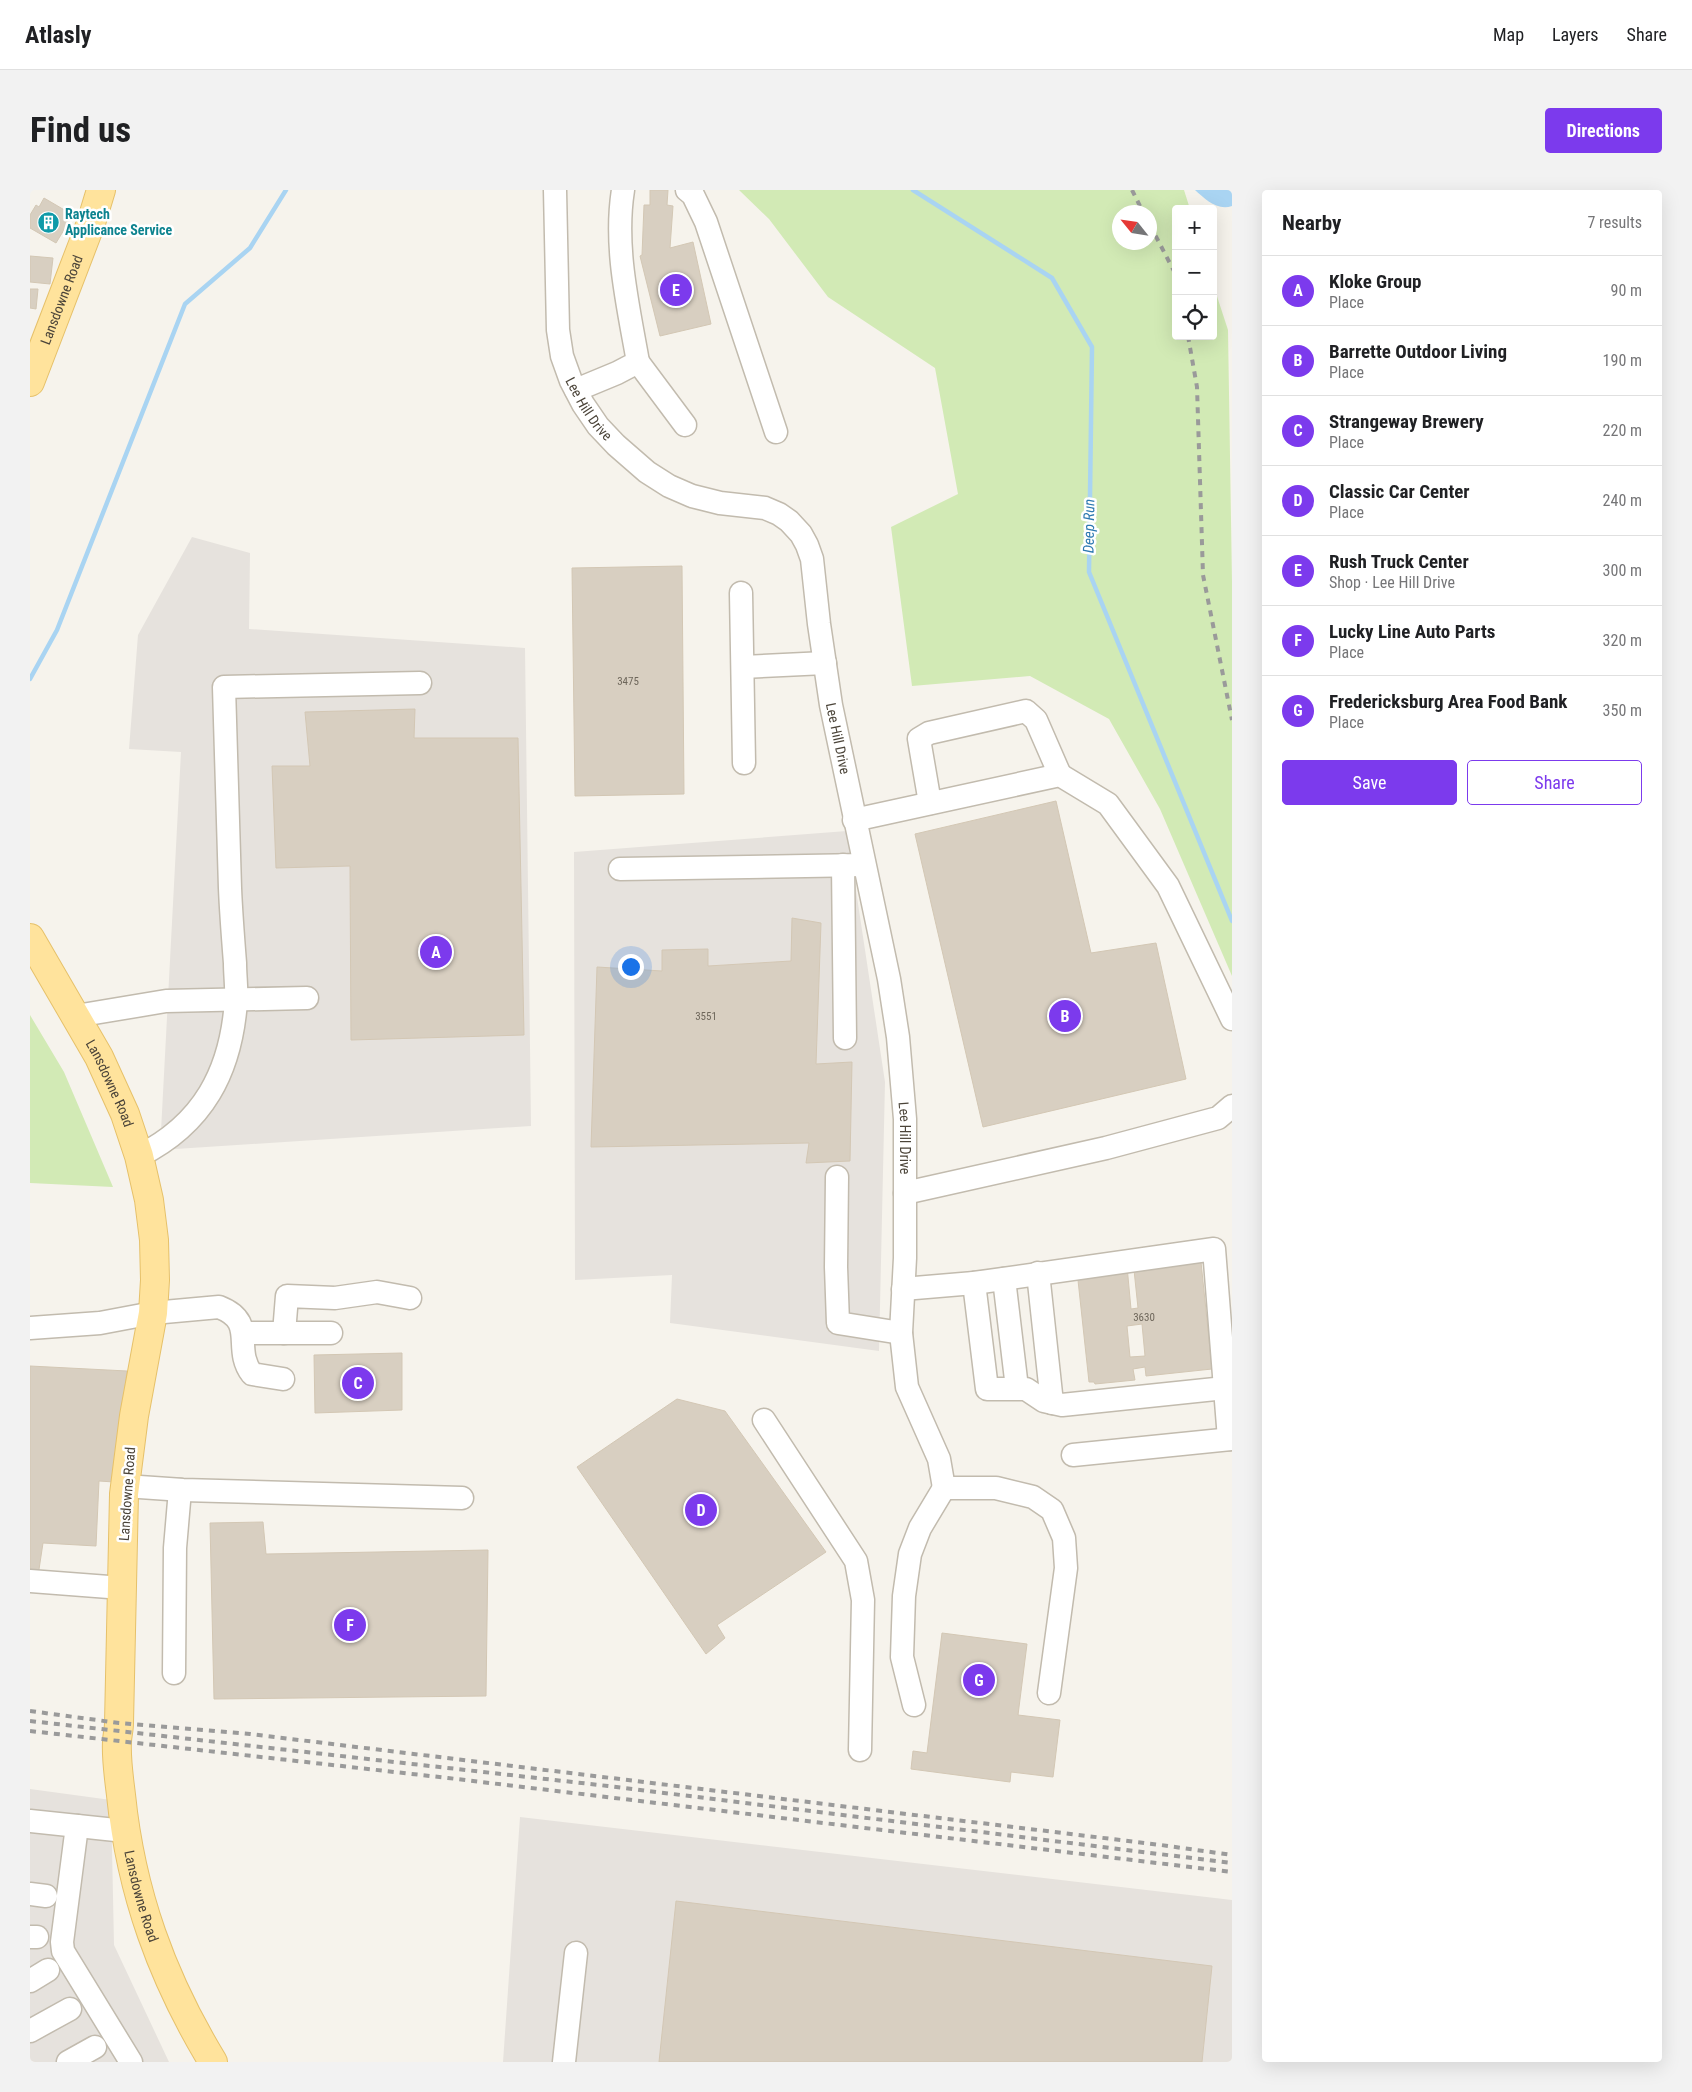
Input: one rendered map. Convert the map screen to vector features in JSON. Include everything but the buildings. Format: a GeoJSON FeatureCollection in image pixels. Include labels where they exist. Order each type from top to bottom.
{"type":"FeatureCollection","features":[{"type":"Feature","properties":{"kind":"main road","name":"Lansdowne Road"},"geometry":{"type":"LineString","coordinates":[[30,382],[36,348],[91,223],[101,190]]}},
{"type":"Feature","properties":{"kind":"main road","name":"Lansdowne Road"},"geometry":{"type":"LineString","coordinates":[[30,938],[103,1065],[125,1114],[139,1156],[149,1200],[156,1280],[153,1313],[134,1416],[125,1486],[117,1742],[124,1831],[141,1900],[168,1981],[191,2026],[213,2062]]}},
{"type":"Feature","properties":{"kind":"street","name":"Lee Hill Drive"},"geometry":{"type":"LineString","coordinates":[[555,190],[558,330],[562,356],[576,390],[598,426],[616,446],[647,472],[669,486],[692,496],[720,503],[765,508],[789,521],[807,545],[812,559],[833,714],[854,820],[853,865],[889,979],[898,1037],[905,1119],[904,1289],[901,1333],[907,1387],[939,1459],[944,1488]]}},
{"type":"Feature","properties":{"kind":"street"},"geometry":{"type":"LineString","coordinates":[[623,190],[620,207],[621,263],[638,362],[685,425]]}},
{"type":"Feature","properties":{"kind":"street"},"geometry":{"type":"LineString","coordinates":[[687,190],[693,195],[706,222],[776,432]]}},
{"type":"Feature","properties":{"kind":"street"},"geometry":{"type":"LineString","coordinates":[[576,390],[638,362]]}},
{"type":"Feature","properties":{"kind":"street"},"geometry":{"type":"LineString","coordinates":[[742,593],[744,763]]}},
{"type":"Feature","properties":{"kind":"street"},"geometry":{"type":"LineString","coordinates":[[743,667],[825,663]]}},
{"type":"Feature","properties":{"kind":"street"},"geometry":{"type":"LineString","coordinates":[[139,1156],[159,1146],[193,1118],[207,1100],[228,1050],[237,1000],[230,888],[224,687],[420,683]]}},
{"type":"Feature","properties":{"kind":"street"},"geometry":{"type":"LineString","coordinates":[[930,803],[919,739],[929,733],[1026,711],[1036,720],[1060,775],[1108,804],[1168,886],[1232,1020]]}},
{"type":"Feature","properties":{"kind":"street"},"geometry":{"type":"LineString","coordinates":[[854,820],[1060,775]]}},
{"type":"Feature","properties":{"kind":"street"},"geometry":{"type":"LineString","coordinates":[[620,869],[853,865],[845,1038]]}},
{"type":"Feature","properties":{"kind":"street"},"geometry":{"type":"LineString","coordinates":[[76,1016],[166,1001],[307,998]]}},
{"type":"Feature","properties":{"kind":"street"},"geometry":{"type":"LineString","coordinates":[[905,1193],[1106,1148],[1218,1118],[1232,1106]]}},
{"type":"Feature","properties":{"kind":"street"},"geometry":{"type":"LineString","coordinates":[[837,1177],[836,1267],[838,1323],[901,1333]]}},
{"type":"Feature","properties":{"kind":"street"},"geometry":{"type":"LineString","coordinates":[[904,1289],[974,1283],[1214,1249],[1230,1439],[1073,1455]]}},
{"type":"Feature","properties":{"kind":"street"},"geometry":{"type":"LineString","coordinates":[[1038,1273],[1052,1402]]}},
{"type":"Feature","properties":{"kind":"street"},"geometry":{"type":"LineString","coordinates":[[1004,1279],[1017,1388]]}},
{"type":"Feature","properties":{"kind":"street"},"geometry":{"type":"LineString","coordinates":[[974,1283],[987,1389],[1026,1389],[1044,1401],[1062,1405],[1225,1388]]}},
{"type":"Feature","properties":{"kind":"street"},"geometry":{"type":"LineString","coordinates":[[284,1333],[287,1296],[335,1298],[377,1292],[410,1298]]}},
{"type":"Feature","properties":{"kind":"street"},"geometry":{"type":"LineString","coordinates":[[30,1328],[100,1323],[153,1313],[219,1307],[229,1311],[237,1318],[243,1332],[243,1356],[252,1374],[283,1378]]}},
{"type":"Feature","properties":{"kind":"street"},"geometry":{"type":"LineString","coordinates":[[243,1332],[331,1334]]}},
{"type":"Feature","properties":{"kind":"street"},"geometry":{"type":"LineString","coordinates":[[764,1420],[856,1561],[862,1600],[860,1750]]}},
{"type":"Feature","properties":{"kind":"street"},"geometry":{"type":"LineString","coordinates":[[125,1486],[180,1490],[462,1498]]}},
{"type":"Feature","properties":{"kind":"street"},"geometry":{"type":"LineString","coordinates":[[914,1705],[902,1657],[904,1596],[910,1554],[920,1528],[944,1488],[996,1488],[1033,1497],[1052,1510],[1064,1538],[1066,1568],[1049,1693]]}},
{"type":"Feature","properties":{"kind":"street"},"geometry":{"type":"LineString","coordinates":[[174,1673],[175,1548],[180,1490]]}},
{"type":"Feature","properties":{"kind":"street"},"geometry":{"type":"LineString","coordinates":[[30,1582],[122,1588]]}},
{"type":"Feature","properties":{"kind":"street"},"geometry":{"type":"LineString","coordinates":[[30,1821],[124,1831]]}},
{"type":"Feature","properties":{"kind":"street"},"geometry":{"type":"LineString","coordinates":[[77,1826],[62,1942],[63,1951],[131,2062]]}},
{"type":"Feature","properties":{"kind":"street"},"geometry":{"type":"LineString","coordinates":[[564,2062],[576,1953]]}},
{"type":"Feature","properties":{"kind":"street"},"geometry":{"type":"LineString","coordinates":[[30,2032],[70,2009]]}},
{"type":"Feature","properties":{"kind":"street"},"geometry":{"type":"LineString","coordinates":[[68,2062],[95,2048]]}},
{"type":"Feature","properties":{"kind":"shaded area"},"geometry":{"type":"Polygon","coordinates":[[[192,537],[250,553],[249,629],[525,648],[531,1126],[160,1150],[181,752],[129,749],[138,635],[192,537]]]}},
{"type":"Feature","properties":{"kind":"shaded area"},"geometry":{"type":"Polygon","coordinates":[[[847,831],[885,1082],[879,1351],[670,1323],[672,1275],[575,1280],[574,852],[847,831]]]}},
{"type":"Feature","properties":{"kind":"shaded area"},"geometry":{"type":"Polygon","coordinates":[[[30,1789],[111,1800],[114,1945],[169,2062],[30,2062],[30,1789]]]}},
{"type":"Feature","properties":{"kind":"shaded area"},"geometry":{"type":"Polygon","coordinates":[[[520,1817],[1232,1900],[1232,2062],[503,2062],[520,1817]]]}},
{"type":"Feature","properties":{"kind":"green space"},"geometry":{"type":"Polygon","coordinates":[[[739,190],[1184,190],[1189,205],[1172,205],[1172,340],[1217,340],[1217,296],[1228,330],[1232,582],[1232,976],[1160,809],[1109,719],[1030,676],[912,686],[891,527],[958,494],[935,368],[828,297],[769,219],[739,190]]]}},
{"type":"Feature","properties":{"kind":"green space"},"geometry":{"type":"Polygon","coordinates":[[[30,1015],[64,1072],[113,1187],[30,1183],[30,1015]]]}},
{"type":"Feature","properties":{"kind":"water"},"geometry":{"type":"Polygon","coordinates":[[[1195,190],[1232,190],[1232,206],[1217,206],[1195,190]]]}},
{"type":"Feature","properties":{"kind":"waterway"},"geometry":{"type":"LineString","coordinates":[[30,679],[57,630],[185,304],[250,248],[286,190]]}},
{"type":"Feature","properties":{"kind":"waterway","name":"Deep Run"},"geometry":{"type":"LineString","coordinates":[[913,190],[1052,278],[1092,347],[1089,572],[1232,921]]}},
{"type":"Feature","properties":{"kind":"railway"},"geometry":{"type":"LineString","coordinates":[[1132,190],[1140,205]]}},
{"type":"Feature","properties":{"kind":"railway"},"geometry":{"type":"LineString","coordinates":[[1157,238],[1172,267]]}},
{"type":"Feature","properties":{"kind":"railway"},"geometry":{"type":"LineString","coordinates":[[1189,340],[1197,387],[1203,575],[1232,720]]}},
{"type":"Feature","properties":{"kind":"railway"},"geometry":{"type":"LineString","coordinates":[[30,1711],[119,1723],[250,1734],[1232,1855]]}},
{"type":"Feature","properties":{"kind":"railway"},"geometry":{"type":"LineString","coordinates":[[30,1721],[608,1786],[1232,1863]]}},
{"type":"Feature","properties":{"kind":"railway"},"geometry":{"type":"LineString","coordinates":[[30,1731],[448,1778],[1232,1872]]}},
{"type":"Feature","properties":{"kind":"place","name":"Raytech Applicance Service"},"geometry":{"type":"Point","coordinates":[49,222]}},
{"type":"Feature","properties":{"kind":"place","name":"Rush Truck Center"},"geometry":{"type":"Point","coordinates":[676,290]}},
{"type":"Feature","properties":{"kind":"place","name":"Kloke Group"},"geometry":{"type":"Point","coordinates":[436,952]}},
{"type":"Feature","properties":{"kind":"place","name":"Barrette Outdoor Living"},"geometry":{"type":"Point","coordinates":[1065,1016]}},
{"type":"Feature","properties":{"kind":"place","name":"Strangeway Brewery"},"geometry":{"type":"Point","coordinates":[358,1383]}},
{"type":"Feature","properties":{"kind":"place","name":"Classic Car Center"},"geometry":{"type":"Point","coordinates":[701,1510]}},
{"type":"Feature","properties":{"kind":"place","name":"Lucky Line Auto Parts"},"geometry":{"type":"Point","coordinates":[350,1625]}},
{"type":"Feature","properties":{"kind":"place","name":"Fredericksburg Area Food Bank"},"geometry":{"type":"Point","coordinates":[979,1680]}}]}
